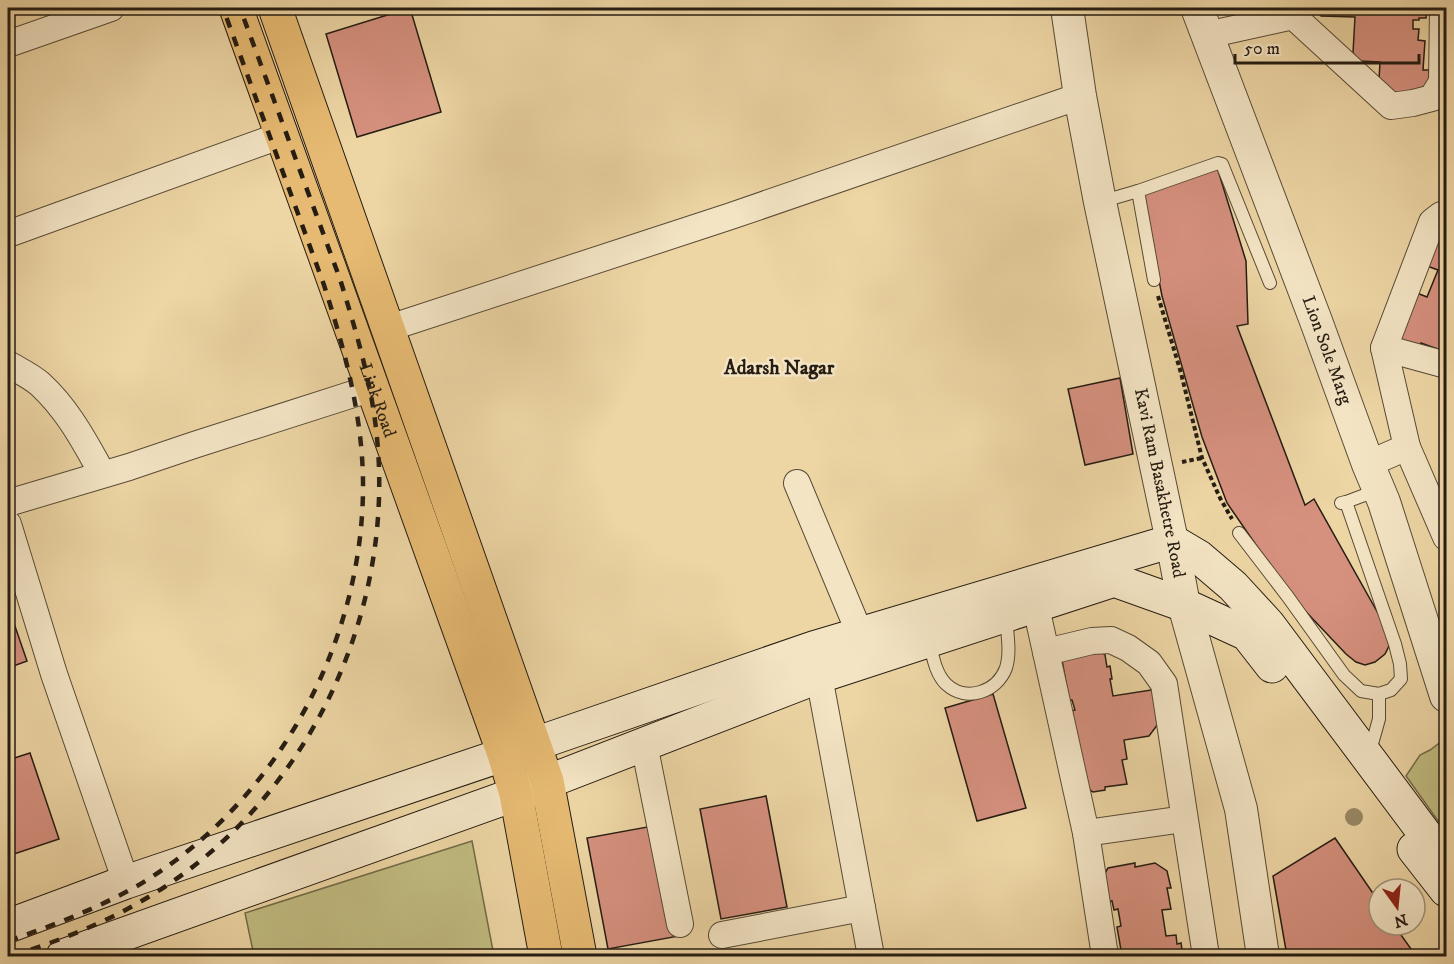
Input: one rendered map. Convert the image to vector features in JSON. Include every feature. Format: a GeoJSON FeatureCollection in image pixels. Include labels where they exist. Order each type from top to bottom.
{"type":"FeatureCollection","features":[{"type":"Feature","properties":{"kind":"main road","name":"Link Road"},"geometry":{"type":"LineString","coordinates":[[236,8],[504,754],[516,794],[546,957]]}},
{"type":"Feature","properties":{"kind":"main road","name":"Link Road"},"geometry":{"type":"LineString","coordinates":[[275,8],[547,781],[580,957]]}},
{"type":"Feature","properties":{"kind":"main road"},"geometry":{"type":"LineString","coordinates":[[384,421],[418,410]]}},
{"type":"Feature","properties":{"kind":"main road"},"geometry":{"type":"LineString","coordinates":[[8,926],[126,882],[535,744],[817,662],[929,640],[1172,541],[1199,557],[1233,586],[1268,624],[1446,862]]}},
{"type":"Feature","properties":{"kind":"main road"},"geometry":{"type":"LineString","coordinates":[[63,957],[516,794],[644,744],[817,662],[860,634],[1024,601],[1114,580],[1184,605],[1247,634],[1446,890]]}},
{"type":"Feature","properties":{"kind":"street"},"geometry":{"type":"LineString","coordinates":[[8,44],[111,8]]}},
{"type":"Feature","properties":{"kind":"street","name":"Kavi Ram Basakhetre Road"},"geometry":{"type":"LineString","coordinates":[[1067,8],[1080,96],[1100,202],[1184,605],[1241,809],[1263,957]]}},
{"type":"Feature","properties":{"kind":"street"},"geometry":{"type":"LineString","coordinates":[[1202,21],[1294,12],[1391,105],[1413,104],[1432,98],[1442,82],[1443,8]]}},
{"type":"Feature","properties":{"kind":"street","name":"Lion Sole Marg"},"geometry":{"type":"LineString","coordinates":[[1202,21],[1276,280],[1384,502],[1446,696]]}},
{"type":"Feature","properties":{"kind":"street"},"geometry":{"type":"LineString","coordinates":[[389,328],[731,216],[1080,96]]}},
{"type":"Feature","properties":{"kind":"street"},"geometry":{"type":"LineString","coordinates":[[8,234],[282,135]]}},
{"type":"Feature","properties":{"kind":"street"},"geometry":{"type":"LineString","coordinates":[[1446,217],[1441,215],[1432,222],[1384,348],[1407,447],[1446,537]]}},
{"type":"Feature","properties":{"kind":"street"},"geometry":{"type":"LineString","coordinates":[[1384,348],[1446,365]]}},
{"type":"Feature","properties":{"kind":"street"},"geometry":{"type":"LineString","coordinates":[[8,364],[38,382],[63,408],[97,464]]}},
{"type":"Feature","properties":{"kind":"street"},"geometry":{"type":"LineString","coordinates":[[8,503],[129,467],[372,388]]}},
{"type":"Feature","properties":{"kind":"street"},"geometry":{"type":"LineString","coordinates":[[1373,477],[1407,447]]}},
{"type":"Feature","properties":{"kind":"street"},"geometry":{"type":"LineString","coordinates":[[797,483],[860,634]]}},
{"type":"Feature","properties":{"kind":"street"},"geometry":{"type":"LineString","coordinates":[[8,524],[54,674],[126,882]]}},
{"type":"Feature","properties":{"kind":"street"},"geometry":{"type":"LineString","coordinates":[[1024,601],[1046,652],[1086,833],[1105,957]]}},
{"type":"Feature","properties":{"kind":"street"},"geometry":{"type":"LineString","coordinates":[[1046,652],[1092,640],[1111,640],[1136,653],[1149,663],[1164,684],[1206,957]]}},
{"type":"Feature","properties":{"kind":"street"},"geometry":{"type":"LineString","coordinates":[[817,662],[871,957]]}},
{"type":"Feature","properties":{"kind":"street"},"geometry":{"type":"LineString","coordinates":[[644,744],[680,924]]}},
{"type":"Feature","properties":{"kind":"street"},"geometry":{"type":"LineString","coordinates":[[1086,833],[1184,819]]}},
{"type":"Feature","properties":{"kind":"street"},"geometry":{"type":"LineString","coordinates":[[722,935],[862,908]]}},
{"type":"Feature","properties":{"kind":"lane"},"geometry":{"type":"LineString","coordinates":[[1100,202],[1218,163],[1222,164],[1276,280]]}},
{"type":"Feature","properties":{"kind":"lane"},"geometry":{"type":"LineString","coordinates":[[1137,191],[1154,279]]}},
{"type":"Feature","properties":{"kind":"lane"},"geometry":{"type":"LineString","coordinates":[[1239,533],[1344,675],[1361,691],[1379,693],[1391,690],[1401,679],[1395,644],[1343,502],[1373,477]]}},
{"type":"Feature","properties":{"kind":"lane"},"geometry":{"type":"LineString","coordinates":[[929,640],[936,666],[946,684],[966,695],[987,690],[1000,680],[1006,667],[1024,601]]}},
{"type":"Feature","properties":{"kind":"lane"},"geometry":{"type":"LineString","coordinates":[[1368,757],[1379,719],[1379,693]]}},
{"type":"Feature","properties":{"kind":"path"},"geometry":{"type":"LineString","coordinates":[[1154,279],[1202,458],[1239,533]]}},
{"type":"Feature","properties":{"kind":"shaded area"},"geometry":{"type":"Polygon","coordinates":[[[1446,738],[1446,832],[1406,776],[1420,755],[1446,738]]]}},
{"type":"Feature","properties":{"kind":"shaded area"},"geometry":{"type":"Polygon","coordinates":[[[472,841],[494,956],[254,956],[245,913],[472,841]]]}},
{"type":"Feature","properties":{"kind":"building"},"geometry":{"type":"Polygon","coordinates":[[[410,8],[441,112],[357,137],[326,34],[410,8]]]}},
{"type":"Feature","properties":{"kind":"building"},"geometry":{"type":"Polygon","coordinates":[[[1315,8],[1427,8],[1426,18],[1413,20],[1413,29],[1419,29],[1418,40],[1425,41],[1423,70],[1429,70],[1429,84],[1419,94],[1390,93],[1379,80],[1380,62],[1359,61],[1353,53],[1355,17],[1321,16],[1315,8]]]}},
{"type":"Feature","properties":{"kind":"building"},"geometry":{"type":"Polygon","coordinates":[[[1217,167],[1246,261],[1248,324],[1237,326],[1305,505],[1314,499],[1384,624],[1389,646],[1385,654],[1375,662],[1365,665],[1356,662],[1292,597],[1227,503],[1202,437],[1162,296],[1142,193],[1217,167]]]}},
{"type":"Feature","properties":{"kind":"building"},"geometry":{"type":"Polygon","coordinates":[[[1444,221],[1446,222],[1446,352],[1421,343],[1420,347],[1399,339],[1417,293],[1427,297],[1438,270],[1427,266],[1444,221]]]}},
{"type":"Feature","properties":{"kind":"building"},"geometry":{"type":"Polygon","coordinates":[[[1120,378],[1133,454],[1085,465],[1068,389],[1120,378]]]}},
{"type":"Feature","properties":{"kind":"building"},"geometry":{"type":"Polygon","coordinates":[[[8,606],[27,661],[8,668],[8,606]]]}},
{"type":"Feature","properties":{"kind":"building"},"geometry":{"type":"Polygon","coordinates":[[[1094,647],[1105,655],[1107,667],[1110,666],[1113,696],[1151,690],[1158,694],[1158,724],[1149,736],[1124,740],[1127,759],[1122,760],[1127,784],[1105,787],[1105,790],[1093,792],[1085,787],[1079,742],[1073,744],[1072,711],[1075,710],[1072,700],[1069,700],[1062,660],[1094,647]]]}},
{"type":"Feature","properties":{"kind":"building"},"geometry":{"type":"Polygon","coordinates":[[[993,694],[1026,808],[977,821],[945,708],[993,694]]]}},
{"type":"Feature","properties":{"kind":"building"},"geometry":{"type":"Polygon","coordinates":[[[30,753],[59,839],[8,856],[8,760],[30,753]]]}},
{"type":"Feature","properties":{"kind":"building"},"geometry":{"type":"Polygon","coordinates":[[[766,796],[787,907],[721,919],[700,809],[766,796]]]}},
{"type":"Feature","properties":{"kind":"building"},"geometry":{"type":"Polygon","coordinates":[[[658,825],[679,936],[608,949],[587,838],[658,825]]]}},
{"type":"Feature","properties":{"kind":"building"},"geometry":{"type":"Polygon","coordinates":[[[1335,838],[1367,885],[1367,937],[1403,937],[1416,956],[1287,956],[1273,876],[1335,838]]]}},
{"type":"Feature","properties":{"kind":"building"},"geometry":{"type":"Polygon","coordinates":[[[1135,863],[1135,867],[1155,863],[1167,871],[1171,888],[1167,888],[1171,909],[1162,910],[1166,936],[1176,935],[1177,944],[1181,943],[1183,956],[1122,956],[1117,927],[1121,926],[1118,909],[1114,910],[1112,901],[1107,902],[1102,878],[1108,868],[1135,863]]]}},
{"type":"Feature","properties":{"kind":"building"},"geometry":{"type":"Polygon","coordinates":[[[799,950],[800,956],[762,956],[799,950]]]}},
{"type":"Feature","properties":{"kind":"railway"},"geometry":{"type":"LineString","coordinates":[[8,941],[74,917],[137,886],[187,852],[232,811],[271,764],[303,713],[329,658],[348,600],[360,540],[363,480],[359,430],[351,381],[324,285],[223,8]]}},
{"type":"Feature","properties":{"kind":"railway"},"geometry":{"type":"LineString","coordinates":[[12,956],[80,931],[145,899],[201,860],[250,814],[293,760],[327,702],[353,639],[371,573],[379,506],[377,438],[367,378],[340,279],[240,8]]}},
{"type":"Feature","properties":{"kind":"district","name":"Adarsh Nagar"},"geometry":{"type":"Point","coordinates":[779,368]}}]}
